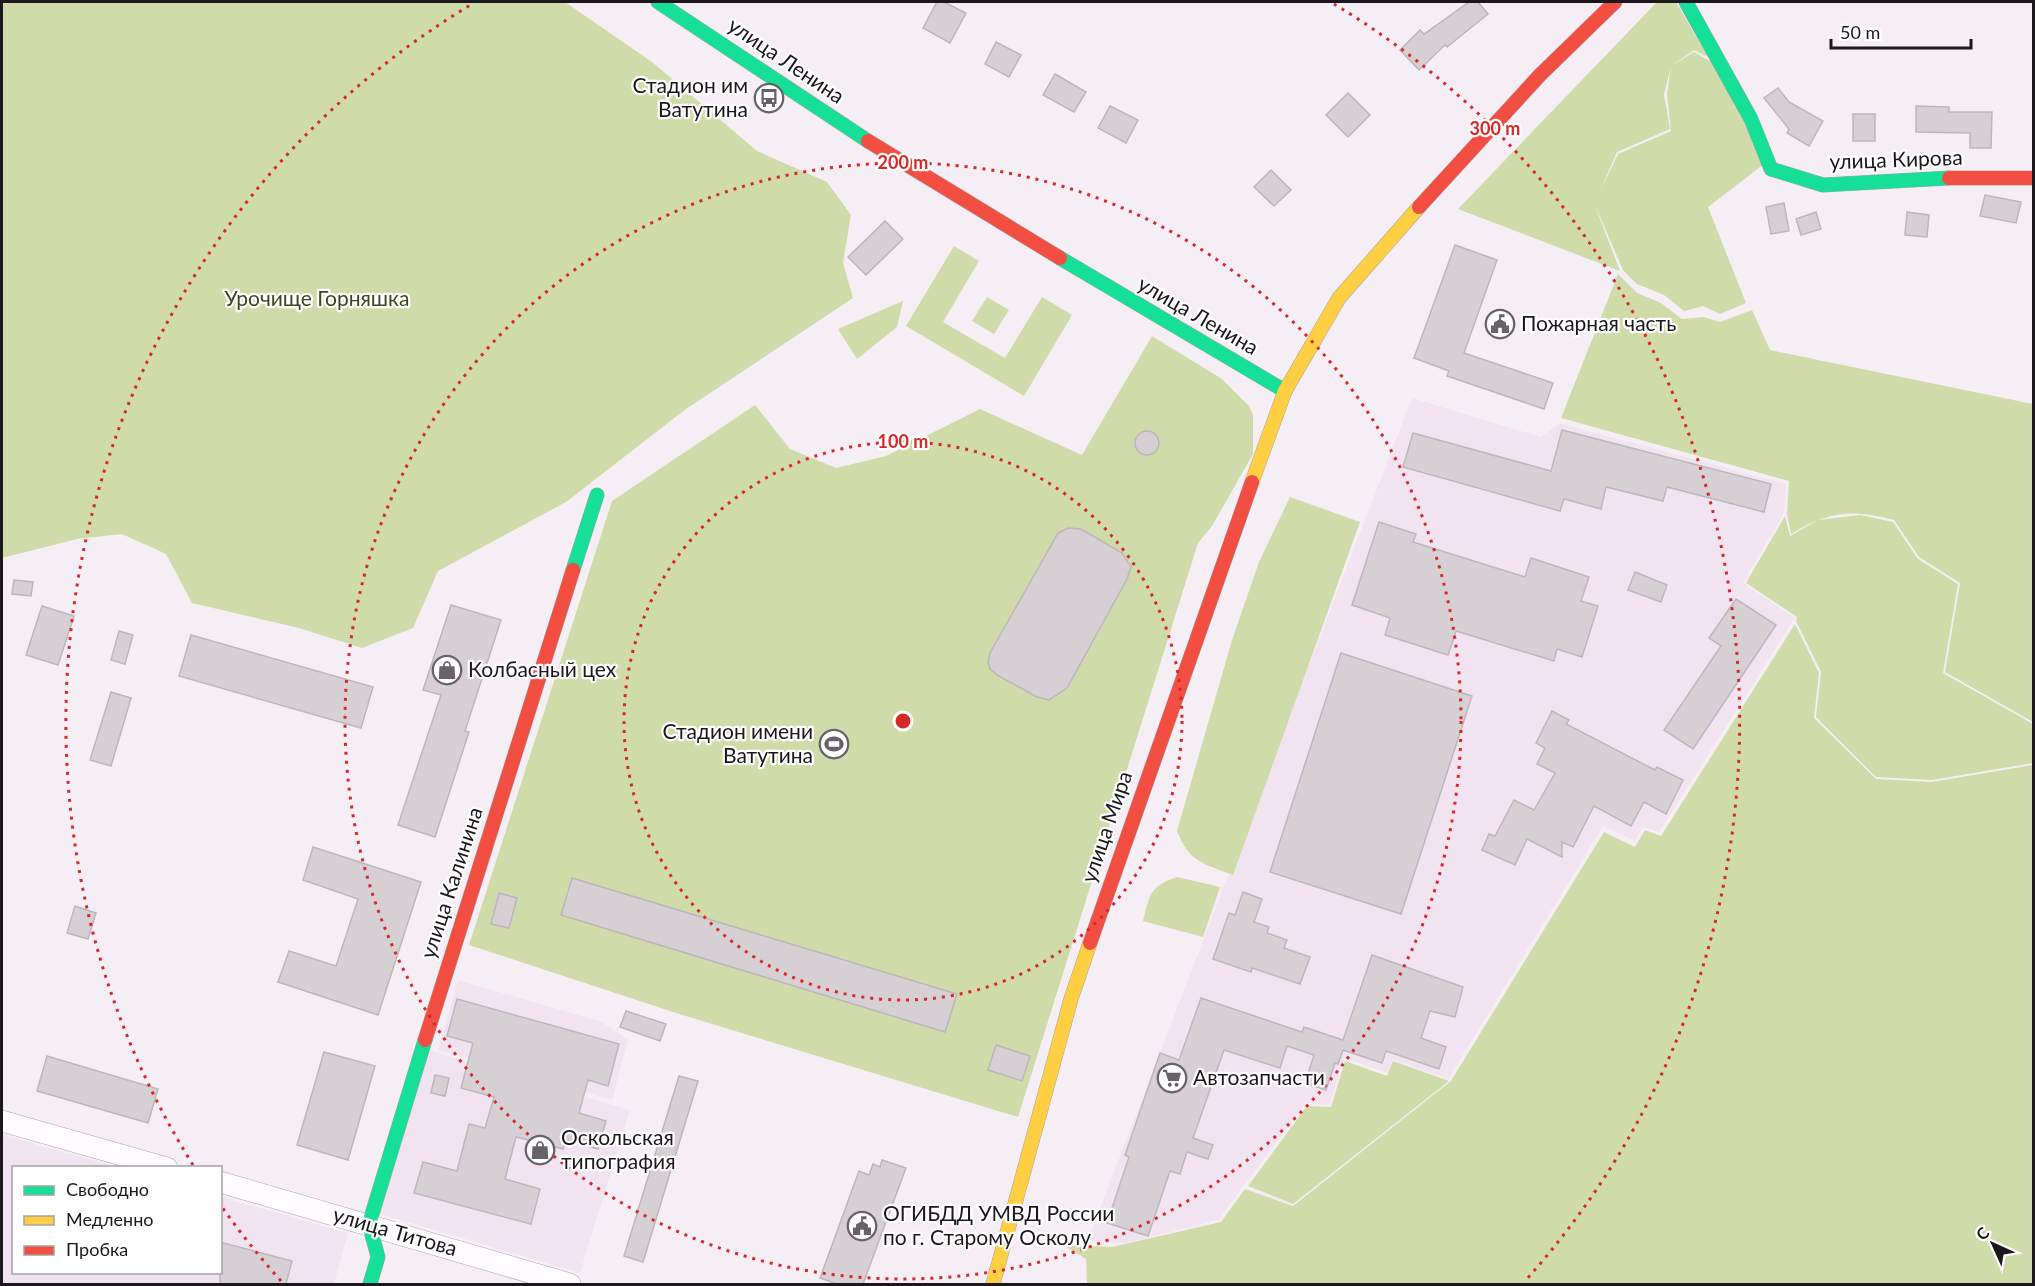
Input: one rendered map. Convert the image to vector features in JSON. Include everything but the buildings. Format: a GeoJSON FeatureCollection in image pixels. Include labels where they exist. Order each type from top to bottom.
{"type":"FeatureCollection","features":[{"type":"Feature","properties":{"kind":"main road","name":"улица Ленина"},"geometry":{"type":"LineString","coordinates":[[658,2],[863,138],[1129,300],[1286,391]]}},
{"type":"Feature","properties":{"kind":"main road"},"geometry":{"type":"LineString","coordinates":[[1286,391],[1346,290],[1540,75],[1615,2]]}},
{"type":"Feature","properties":{"kind":"main road","name":"улица Кирова"},"geometry":{"type":"LineString","coordinates":[[1686,2],[1751,118],[1770,169],[1823,186],[1944,178],[2034,178]]}},
{"type":"Feature","properties":{"kind":"main road","name":"улица Мира"},"geometry":{"type":"LineString","coordinates":[[993,1284],[1071,999],[1122,846],[1286,391]]}},
{"type":"Feature","properties":{"kind":"main road","name":"улица Калинина"},"geometry":{"type":"LineString","coordinates":[[369,1224],[422,1048],[597,495]]}},
{"type":"Feature","properties":{"kind":"main road"},"geometry":{"type":"LineString","coordinates":[[369,1224],[378,1257],[369,1284]]}},
{"type":"Feature","properties":{"kind":"street"},"geometry":{"type":"LineString","coordinates":[[2,1122],[163,1166]]}},
{"type":"Feature","properties":{"kind":"street","name":"улица Титова"},"geometry":{"type":"LineString","coordinates":[[222,1183],[570,1284]]}},
{"type":"Feature","properties":{"kind":"shaded area"},"geometry":{"type":"Polygon","coordinates":[[[1412,398],[1541,437],[1559,423],[1786,484],[1784,513],[1743,583],[1795,618],[1659,832],[1643,827],[1635,841],[1603,826],[1448,1079],[1393,1059],[1387,1073],[1344,1058],[1330,1105],[1306,1103],[1218,1220],[1127,1243],[1087,1242],[1412,398]]]}},
{"type":"Feature","properties":{"kind":"shaded area"},"geometry":{"type":"Polygon","coordinates":[[[458,980],[602,1022],[628,1040],[612,1100],[438,1050],[458,980]]]}},
{"type":"Feature","properties":{"kind":"shaded area"},"geometry":{"type":"Polygon","coordinates":[[[422,1048],[630,1110],[580,1273],[374,1212],[422,1048]]]}},
{"type":"Feature","properties":{"kind":"shaded area"},"geometry":{"type":"Polygon","coordinates":[[[2,1135],[113,1166],[12,1166],[12,1274],[222,1274],[222,1197],[348,1233],[334,1284],[2,1284],[2,1135]]]}},
{"type":"Feature","properties":{"kind":"green space","name":"Урочище Горняшка"},"geometry":{"type":"Polygon","coordinates":[[[2,2],[565,2],[652,62],[757,151],[827,182],[851,215],[843,263],[853,298],[686,409],[566,502],[438,571],[413,628],[362,648],[299,628],[192,603],[166,554],[122,534],[77,539],[2,558],[2,2]]]}},
{"type":"Feature","properties":{"kind":"green space"},"geometry":{"type":"Polygon","coordinates":[[[1657,2],[1676,2],[1708,57],[1694,50],[1671,66],[1694,52],[1710,61],[1768,161],[1708,207],[1746,303],[1720,314],[1703,306],[1684,311],[1664,295],[1637,284],[1623,270],[1594,203],[1620,271],[1458,209],[1657,2]],[[1671,67],[1664,94],[1670,129],[1617,152],[1600,191],[1618,154],[1671,131],[1667,94],[1671,67]]]}},
{"type":"Feature","properties":{"kind":"green space"},"geometry":{"type":"Polygon","coordinates":[[[954,246],[979,261],[943,322],[1005,358],[1042,297],[1072,315],[1024,396],[906,326],[954,246]]]}},
{"type":"Feature","properties":{"kind":"green space"},"geometry":{"type":"Polygon","coordinates":[[[1618,274],[1637,293],[1661,303],[1682,319],[1704,317],[1720,322],[1752,310],[1770,350],[2033,404],[2033,722],[1945,672],[1960,583],[1919,557],[1894,520],[1865,514],[1841,514],[1817,521],[1791,534],[1787,514],[1789,481],[1561,418],[1618,274]]]}},
{"type":"Feature","properties":{"kind":"green space"},"geometry":{"type":"Polygon","coordinates":[[[987,297],[1009,310],[994,334],[972,321],[987,297]]]}},
{"type":"Feature","properties":{"kind":"green space"},"geometry":{"type":"Polygon","coordinates":[[[903,301],[897,327],[857,359],[838,329],[903,301]]]}},
{"type":"Feature","properties":{"kind":"green space","name":"Стадион имени Ватутина"},"geometry":{"type":"Polygon","coordinates":[[[1152,336],[1222,379],[1249,406],[1253,415],[1253,454],[1212,526],[1198,543],[1018,1117],[676,1013],[469,945],[612,501],[755,405],[790,449],[836,468],[886,456],[980,409],[1082,455],[1152,336]]]}},
{"type":"Feature","properties":{"kind":"green space"},"geometry":{"type":"Polygon","coordinates":[[[1290,497],[1360,522],[1233,875],[1192,856],[1177,831],[1232,640],[1259,562],[1290,497]]]}},
{"type":"Feature","properties":{"kind":"green space"},"geometry":{"type":"Polygon","coordinates":[[[1860,515],[1893,522],[1918,559],[1958,584],[1943,673],[2033,724],[2033,763],[1932,780],[1876,777],[1816,717],[1821,672],[1796,621],[1797,617],[1746,583],[1785,516],[1790,536],[1818,520],[1860,515]]]}},
{"type":"Feature","properties":{"kind":"green space"},"geometry":{"type":"Polygon","coordinates":[[[1795,624],[1819,673],[1814,718],[1876,779],[1932,782],[2033,765],[2033,1284],[1087,1284],[1086,1259],[1063,1245],[1112,1247],[1221,1222],[1245,1189],[1293,1206],[1451,1081],[1604,832],[1635,847],[1645,830],[1661,836],[1795,624]]]}},
{"type":"Feature","properties":{"kind":"green space"},"geometry":{"type":"Polygon","coordinates":[[[1177,877],[1220,887],[1203,937],[1143,921],[1152,892],[1161,884],[1177,877]]]}},
{"type":"Feature","properties":{"kind":"green space"},"geometry":{"type":"Polygon","coordinates":[[[1345,1061],[1387,1076],[1393,1061],[1449,1081],[1293,1204],[1248,1186],[1307,1106],[1331,1107],[1345,1061]]]}},
{"type":"Feature","properties":{"kind":"traffic: fast"},"geometry":{"type":"LineString","coordinates":[[658,2],[868,141]]}},
{"type":"Feature","properties":{"kind":"traffic: fast"},"geometry":{"type":"LineString","coordinates":[[1686,2],[1751,119],[1771,169],[1823,185],[1949,178]]}},
{"type":"Feature","properties":{"kind":"traffic: fast"},"geometry":{"type":"LineString","coordinates":[[1060,258],[1285,391]]}},
{"type":"Feature","properties":{"kind":"traffic: fast"},"geometry":{"type":"LineString","coordinates":[[573,570],[597,495]]}},
{"type":"Feature","properties":{"kind":"traffic: fast"},"geometry":{"type":"LineString","coordinates":[[370,1284],[378,1257],[369,1224],[425,1040]]}},
{"type":"Feature","properties":{"kind":"traffic: slow"},"geometry":{"type":"LineString","coordinates":[[1252,482],[1285,391],[1339,298],[1419,207]]}},
{"type":"Feature","properties":{"kind":"traffic: slow"},"geometry":{"type":"LineString","coordinates":[[993,1284],[1071,999],[1090,943]]}},
{"type":"Feature","properties":{"kind":"traffic: jam"},"geometry":{"type":"LineString","coordinates":[[1419,207],[1540,75],[1615,2]]}},
{"type":"Feature","properties":{"kind":"traffic: jam"},"geometry":{"type":"LineString","coordinates":[[868,141],[1060,258]]}},
{"type":"Feature","properties":{"kind":"traffic: jam"},"geometry":{"type":"LineString","coordinates":[[1949,178],[2034,178]]}},
{"type":"Feature","properties":{"kind":"traffic: jam"},"geometry":{"type":"LineString","coordinates":[[1090,943],[1252,482]]}},
{"type":"Feature","properties":{"kind":"traffic: jam"},"geometry":{"type":"LineString","coordinates":[[425,1040],[573,570]]}},
{"type":"Feature","properties":{"kind":"place","name":"Стадион им Ватутина"},"geometry":{"type":"Point","coordinates":[769,98]}},
{"type":"Feature","properties":{"kind":"place","name":"Пожарная часть"},"geometry":{"type":"Point","coordinates":[1500,324]}},
{"type":"Feature","properties":{"kind":"place","name":"Колбасный цех"},"geometry":{"type":"Point","coordinates":[447,670]}},
{"type":"Feature","properties":{"kind":"place","name":"Стадион имени Ватутина"},"geometry":{"type":"Point","coordinates":[834,744]}},
{"type":"Feature","properties":{"kind":"place","name":"Автозапчасти"},"geometry":{"type":"Point","coordinates":[1172,1078]}},
{"type":"Feature","properties":{"kind":"place","name":"Оскольская типография"},"geometry":{"type":"Point","coordinates":[540,1150]}},
{"type":"Feature","properties":{"kind":"place","name":"ОГИБДД УМВД России по г. Старому Осколу"},"geometry":{"type":"Point","coordinates":[862,1226]}}]}
